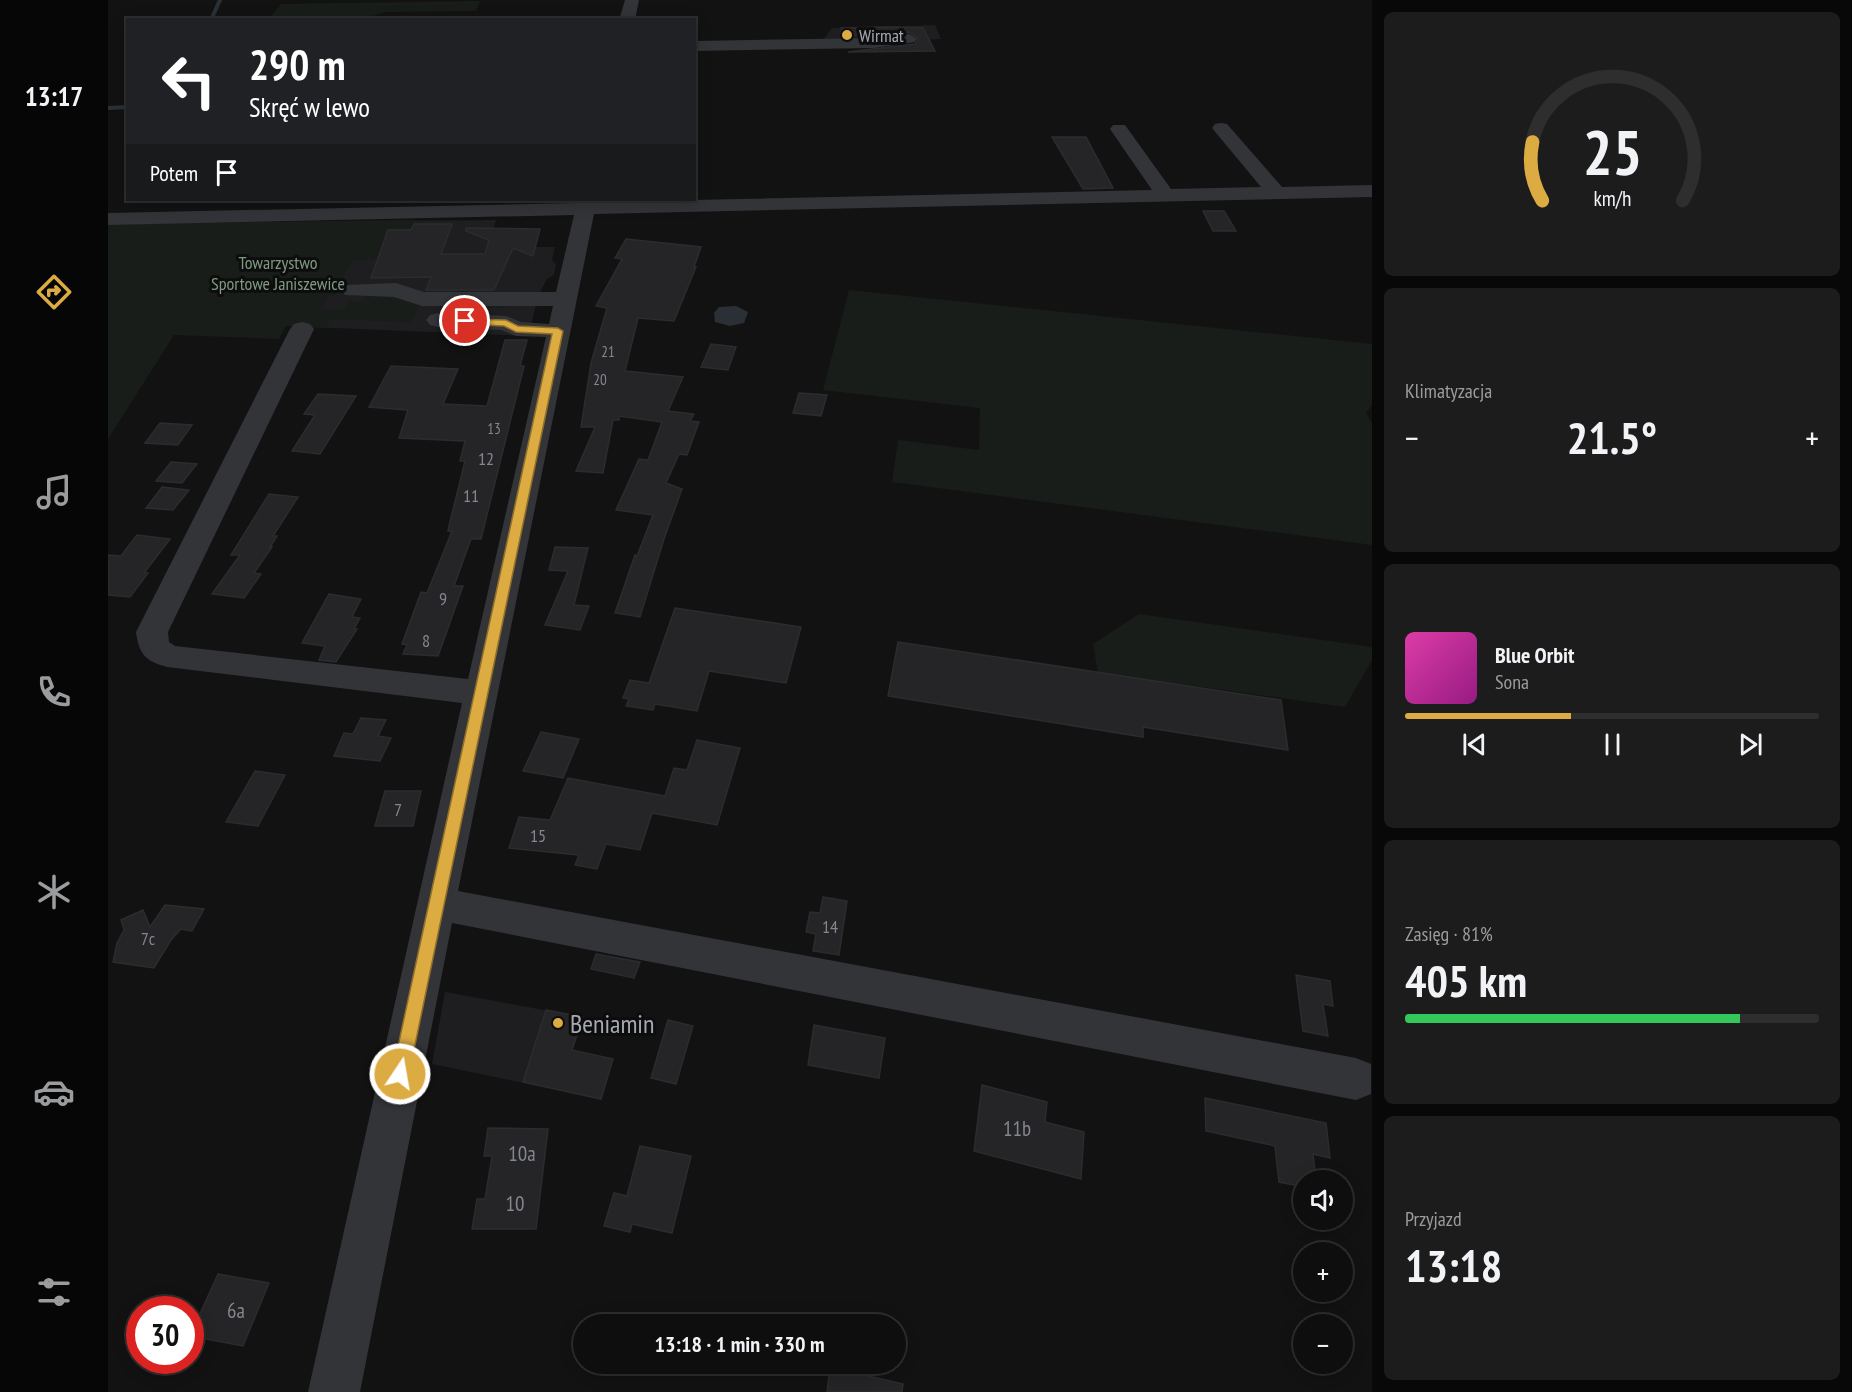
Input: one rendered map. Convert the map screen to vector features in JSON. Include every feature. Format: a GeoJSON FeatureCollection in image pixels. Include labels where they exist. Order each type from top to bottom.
{"type":"FeatureCollection","features":[{"type":"Feature","properties":{"kind":"street"},"geometry":{"type":"LineString","coordinates":[[628,18],[632,0]]}},
{"type":"Feature","properties":{"kind":"street"},"geometry":{"type":"LineString","coordinates":[[696,46],[874,43],[909,39]]}},
{"type":"Feature","properties":{"kind":"street"},"geometry":{"type":"LineString","coordinates":[[1221,128],[1277,194]]}},
{"type":"Feature","properties":{"kind":"street"},"geometry":{"type":"LineString","coordinates":[[1119,129],[1166,196]]}},
{"type":"Feature","properties":{"kind":"street"},"geometry":{"type":"LineString","coordinates":[[108,219],[586,205],[1372,191]]}},
{"type":"Feature","properties":{"kind":"street"},"geometry":{"type":"LineString","coordinates":[[334,1392],[586,205]]}},
{"type":"Feature","properties":{"kind":"street"},"geometry":{"type":"LineString","coordinates":[[353,290],[396,290],[422,299],[516,299],[561,315]]}},
{"type":"Feature","properties":{"kind":"street"},"geometry":{"type":"LineString","coordinates":[[506,323],[516,299]]}},
{"type":"Feature","properties":{"kind":"street"},"geometry":{"type":"LineString","coordinates":[[425,320],[506,323],[516,329],[561,315]]}},
{"type":"Feature","properties":{"kind":"street"},"geometry":{"type":"LineString","coordinates":[[302,329],[152,632],[154,647],[167,656],[194,660],[481,693]]}},
{"type":"Feature","properties":{"kind":"street"},"geometry":{"type":"LineString","coordinates":[[436,903],[1356,1079]]}},
{"type":"Feature","properties":{"kind":"shaded area"},"geometry":{"type":"Polygon","coordinates":[[[935,25],[941,39],[819,45],[832,28],[935,25]]]}},
{"type":"Feature","properties":{"kind":"shaded area"},"geometry":{"type":"Polygon","coordinates":[[[496,220],[487,247],[555,247],[552,260],[556,264],[554,275],[547,279],[539,294],[528,336],[309,327],[360,221],[496,220]]]}},
{"type":"Feature","properties":{"kind":"shaded area"},"geometry":{"type":"Polygon","coordinates":[[[736,306],[748,312],[744,323],[730,326],[715,322],[714,313],[719,307],[736,306]]]}},
{"type":"Feature","properties":{"kind":"shaded area"},"geometry":{"type":"Polygon","coordinates":[[[445,992],[583,1017],[568,1065],[575,1066],[580,1052],[613,1059],[601,1099],[432,1064],[445,992]]]}},
{"type":"Feature","properties":{"kind":"green space"},"geometry":{"type":"Polygon","coordinates":[[[480,1],[476,11],[385,12],[367,18],[270,18],[281,4],[480,1]]]}},
{"type":"Feature","properties":{"kind":"green space","name":"Towarzystwo Sportowe Janiszewice"},"geometry":{"type":"Polygon","coordinates":[[[415,220],[411,230],[388,230],[377,260],[352,260],[341,282],[329,285],[328,287],[338,289],[335,296],[328,296],[322,309],[339,310],[346,307],[348,301],[364,301],[366,296],[397,295],[506,306],[505,308],[420,305],[411,322],[330,319],[326,328],[286,326],[279,339],[174,335],[108,439],[108,224],[415,220]]]}},
{"type":"Feature","properties":{"kind":"green space"},"geometry":{"type":"Polygon","coordinates":[[[849,290],[1372,344],[1372,405],[1366,413],[1372,423],[1372,545],[892,482],[898,440],[979,450],[980,408],[823,390],[849,290]]]}},
{"type":"Feature","properties":{"kind":"green space"},"geometry":{"type":"Polygon","coordinates":[[[1139,614],[1372,647],[1372,660],[1345,707],[1098,672],[1093,644],[1139,614]]]}},
{"type":"Feature","properties":{"kind":"building"},"geometry":{"type":"Polygon","coordinates":[[[841,28],[923,28],[935,51],[848,52],[915,44],[919,39],[909,32],[842,36],[840,32],[843,32],[841,28]]]}},
{"type":"Feature","properties":{"kind":"building"},"geometry":{"type":"Polygon","coordinates":[[[1052,137],[1086,137],[1113,188],[1083,189],[1052,137]]]}},
{"type":"Feature","properties":{"kind":"building"},"geometry":{"type":"Polygon","coordinates":[[[1203,211],[1224,211],[1236,231],[1213,231],[1203,211]]]}},
{"type":"Feature","properties":{"kind":"building"},"geometry":{"type":"Polygon","coordinates":[[[414,224],[452,224],[441,254],[485,254],[489,240],[466,231],[466,228],[540,229],[533,256],[513,248],[494,290],[426,290],[431,277],[371,278],[388,230],[411,230],[414,224]]]}},
{"type":"Feature","properties":{"kind":"building"},"geometry":{"type":"Polygon","coordinates":[[[626,239],[701,247],[694,267],[696,267],[674,321],[638,318],[625,371],[683,377],[668,411],[694,414],[690,421],[699,422],[687,455],[679,454],[666,483],[682,489],[640,617],[615,613],[635,555],[637,556],[653,515],[616,510],[639,459],[648,460],[662,422],[619,416],[619,420],[613,420],[603,473],[576,471],[595,427],[581,427],[591,363],[607,308],[596,306],[622,259],[615,258],[626,239]]]}},
{"type":"Feature","properties":{"kind":"building"},"geometry":{"type":"Polygon","coordinates":[[[505,340],[527,340],[520,366],[524,366],[481,539],[471,539],[454,586],[463,586],[438,656],[403,654],[407,645],[402,644],[421,592],[427,593],[452,531],[448,531],[465,461],[460,461],[465,441],[399,438],[408,410],[369,407],[391,366],[458,369],[443,404],[487,406],[505,340]]]}},
{"type":"Feature","properties":{"kind":"building"},"geometry":{"type":"Polygon","coordinates":[[[711,344],[736,347],[728,370],[701,367],[711,344]]]}},
{"type":"Feature","properties":{"kind":"building"},"geometry":{"type":"Polygon","coordinates":[[[799,393],[827,395],[821,416],[793,413],[799,393]]]}},
{"type":"Feature","properties":{"kind":"building"},"geometry":{"type":"Polygon","coordinates":[[[318,394],[356,396],[320,454],[292,451],[315,415],[304,414],[318,394]]]}},
{"type":"Feature","properties":{"kind":"building"},"geometry":{"type":"Polygon","coordinates":[[[160,423],[192,425],[178,445],[145,443],[160,423]]]}},
{"type":"Feature","properties":{"kind":"building"},"geometry":{"type":"Polygon","coordinates":[[[171,462],[197,464],[182,483],[156,481],[171,462]]]}},
{"type":"Feature","properties":{"kind":"building"},"geometry":{"type":"Polygon","coordinates":[[[162,487],[189,490],[173,510],[146,508],[162,487]]]}},
{"type":"Feature","properties":{"kind":"building"},"geometry":{"type":"Polygon","coordinates":[[[269,494],[298,497],[273,536],[277,536],[270,547],[272,547],[254,573],[261,574],[244,598],[212,594],[240,555],[231,555],[269,494]]]}},
{"type":"Feature","properties":{"kind":"building"},"geometry":{"type":"Polygon","coordinates":[[[137,535],[170,539],[144,573],[148,573],[130,597],[108,595],[108,555],[121,556],[137,535]]]}},
{"type":"Feature","properties":{"kind":"building"},"geometry":{"type":"Polygon","coordinates":[[[555,547],[588,548],[574,605],[589,606],[580,630],[545,625],[568,571],[549,570],[555,547]]]}},
{"type":"Feature","properties":{"kind":"building"},"geometry":{"type":"Polygon","coordinates":[[[329,594],[361,599],[352,617],[360,618],[354,629],[357,629],[336,662],[319,660],[325,646],[302,643],[329,594]]]}},
{"type":"Feature","properties":{"kind":"building"},"geometry":{"type":"Polygon","coordinates":[[[675,608],[801,627],[786,683],[709,671],[697,711],[655,704],[653,710],[626,706],[629,699],[623,698],[630,680],[649,683],[675,608]]]}},
{"type":"Feature","properties":{"kind":"building"},"geometry":{"type":"Polygon","coordinates":[[[898,642],[1281,700],[1288,750],[1143,727],[1143,737],[888,696],[898,642]]]}},
{"type":"Feature","properties":{"kind":"building"},"geometry":{"type":"Polygon","coordinates":[[[361,718],[386,720],[378,736],[391,738],[380,761],[334,756],[344,733],[353,734],[361,718]]]}},
{"type":"Feature","properties":{"kind":"building"},"geometry":{"type":"Polygon","coordinates":[[[541,732],[579,739],[563,778],[523,771],[541,732]]]}},
{"type":"Feature","properties":{"kind":"building"},"geometry":{"type":"Polygon","coordinates":[[[697,740],[740,748],[717,825],[652,813],[640,850],[606,844],[597,869],[575,865],[579,855],[509,848],[519,817],[550,820],[568,778],[665,796],[674,768],[687,770],[697,740]]]}},
{"type":"Feature","properties":{"kind":"building"},"geometry":{"type":"Polygon","coordinates":[[[255,771],[285,775],[258,826],[226,822],[255,771]]]}},
{"type":"Feature","properties":{"kind":"building"},"geometry":{"type":"Polygon","coordinates":[[[385,791],[421,791],[413,826],[375,826],[385,791]]]}},
{"type":"Feature","properties":{"kind":"building"},"geometry":{"type":"Polygon","coordinates":[[[823,897],[847,901],[839,955],[813,951],[816,934],[806,932],[810,912],[820,913],[823,897]]]}},
{"type":"Feature","properties":{"kind":"building"},"geometry":{"type":"Polygon","coordinates":[[[165,905],[204,909],[192,931],[181,929],[171,940],[154,968],[113,962],[117,943],[124,930],[121,920],[143,910],[150,927],[165,905]]]}},
{"type":"Feature","properties":{"kind":"building"},"geometry":{"type":"Polygon","coordinates":[[[596,954],[640,962],[634,978],[591,969],[596,954]]]}},
{"type":"Feature","properties":{"kind":"building"},"geometry":{"type":"Polygon","coordinates":[[[1296,975],[1330,981],[1333,1006],[1323,1004],[1328,1036],[1303,1031],[1296,975]]]}},
{"type":"Feature","properties":{"kind":"building"},"geometry":{"type":"Polygon","coordinates":[[[546,1010],[583,1017],[572,1050],[613,1059],[601,1099],[523,1082],[546,1010]]]}},
{"type":"Feature","properties":{"kind":"building"},"geometry":{"type":"Polygon","coordinates":[[[668,1020],[693,1026],[676,1084],[651,1078],[668,1020]]]}},
{"type":"Feature","properties":{"kind":"building"},"geometry":{"type":"Polygon","coordinates":[[[814,1025],[885,1038],[879,1078],[808,1065],[814,1025]]]}},
{"type":"Feature","properties":{"kind":"building"},"geometry":{"type":"Polygon","coordinates":[[[982,1085],[1047,1102],[1045,1122],[1084,1132],[1081,1179],[974,1151],[982,1085]]]}},
{"type":"Feature","properties":{"kind":"building"},"geometry":{"type":"Polygon","coordinates":[[[1205,1098],[1326,1123],[1330,1158],[1313,1154],[1315,1170],[1293,1170],[1293,1185],[1279,1182],[1275,1146],[1206,1131],[1205,1098]]]}},
{"type":"Feature","properties":{"kind":"building"},"geometry":{"type":"Polygon","coordinates":[[[488,1128],[548,1129],[536,1229],[472,1229],[477,1199],[485,1199],[492,1156],[484,1156],[488,1128]]]}},
{"type":"Feature","properties":{"kind":"building"},"geometry":{"type":"Polygon","coordinates":[[[640,1146],[691,1156],[672,1233],[632,1224],[630,1232],[604,1226],[614,1193],[627,1196],[640,1146]]]}},
{"type":"Feature","properties":{"kind":"building"},"geometry":{"type":"Polygon","coordinates":[[[218,1274],[269,1283],[243,1346],[204,1339],[204,1305],[218,1274]]]}},
{"type":"Feature","properties":{"kind":"building"},"geometry":{"type":"Polygon","coordinates":[[[829,1374],[860,1374],[903,1384],[902,1392],[827,1392],[829,1374]]]}},
{"type":"Feature","properties":{"kind":"waterway"},"geometry":{"type":"LineString","coordinates":[[212,18],[220,0]]}},
{"type":"Feature","properties":{"kind":"waterway"},"geometry":{"type":"LineString","coordinates":[[108,108],[126,107]]}},
{"type":"Feature","properties":{"kind":"place","name":"Wirmat"},"geometry":{"type":"Point","coordinates":[847,35]}},
{"type":"Feature","properties":{"kind":"place","name":"Beniamin"},"geometry":{"type":"Point","coordinates":[558,1023]}},
{"type":"Feature","properties":{"kind":"route"},"geometry":{"type":"LineString","coordinates":[[400,1074],[558,331],[516,329],[506,323],[465,321]]}}]}
